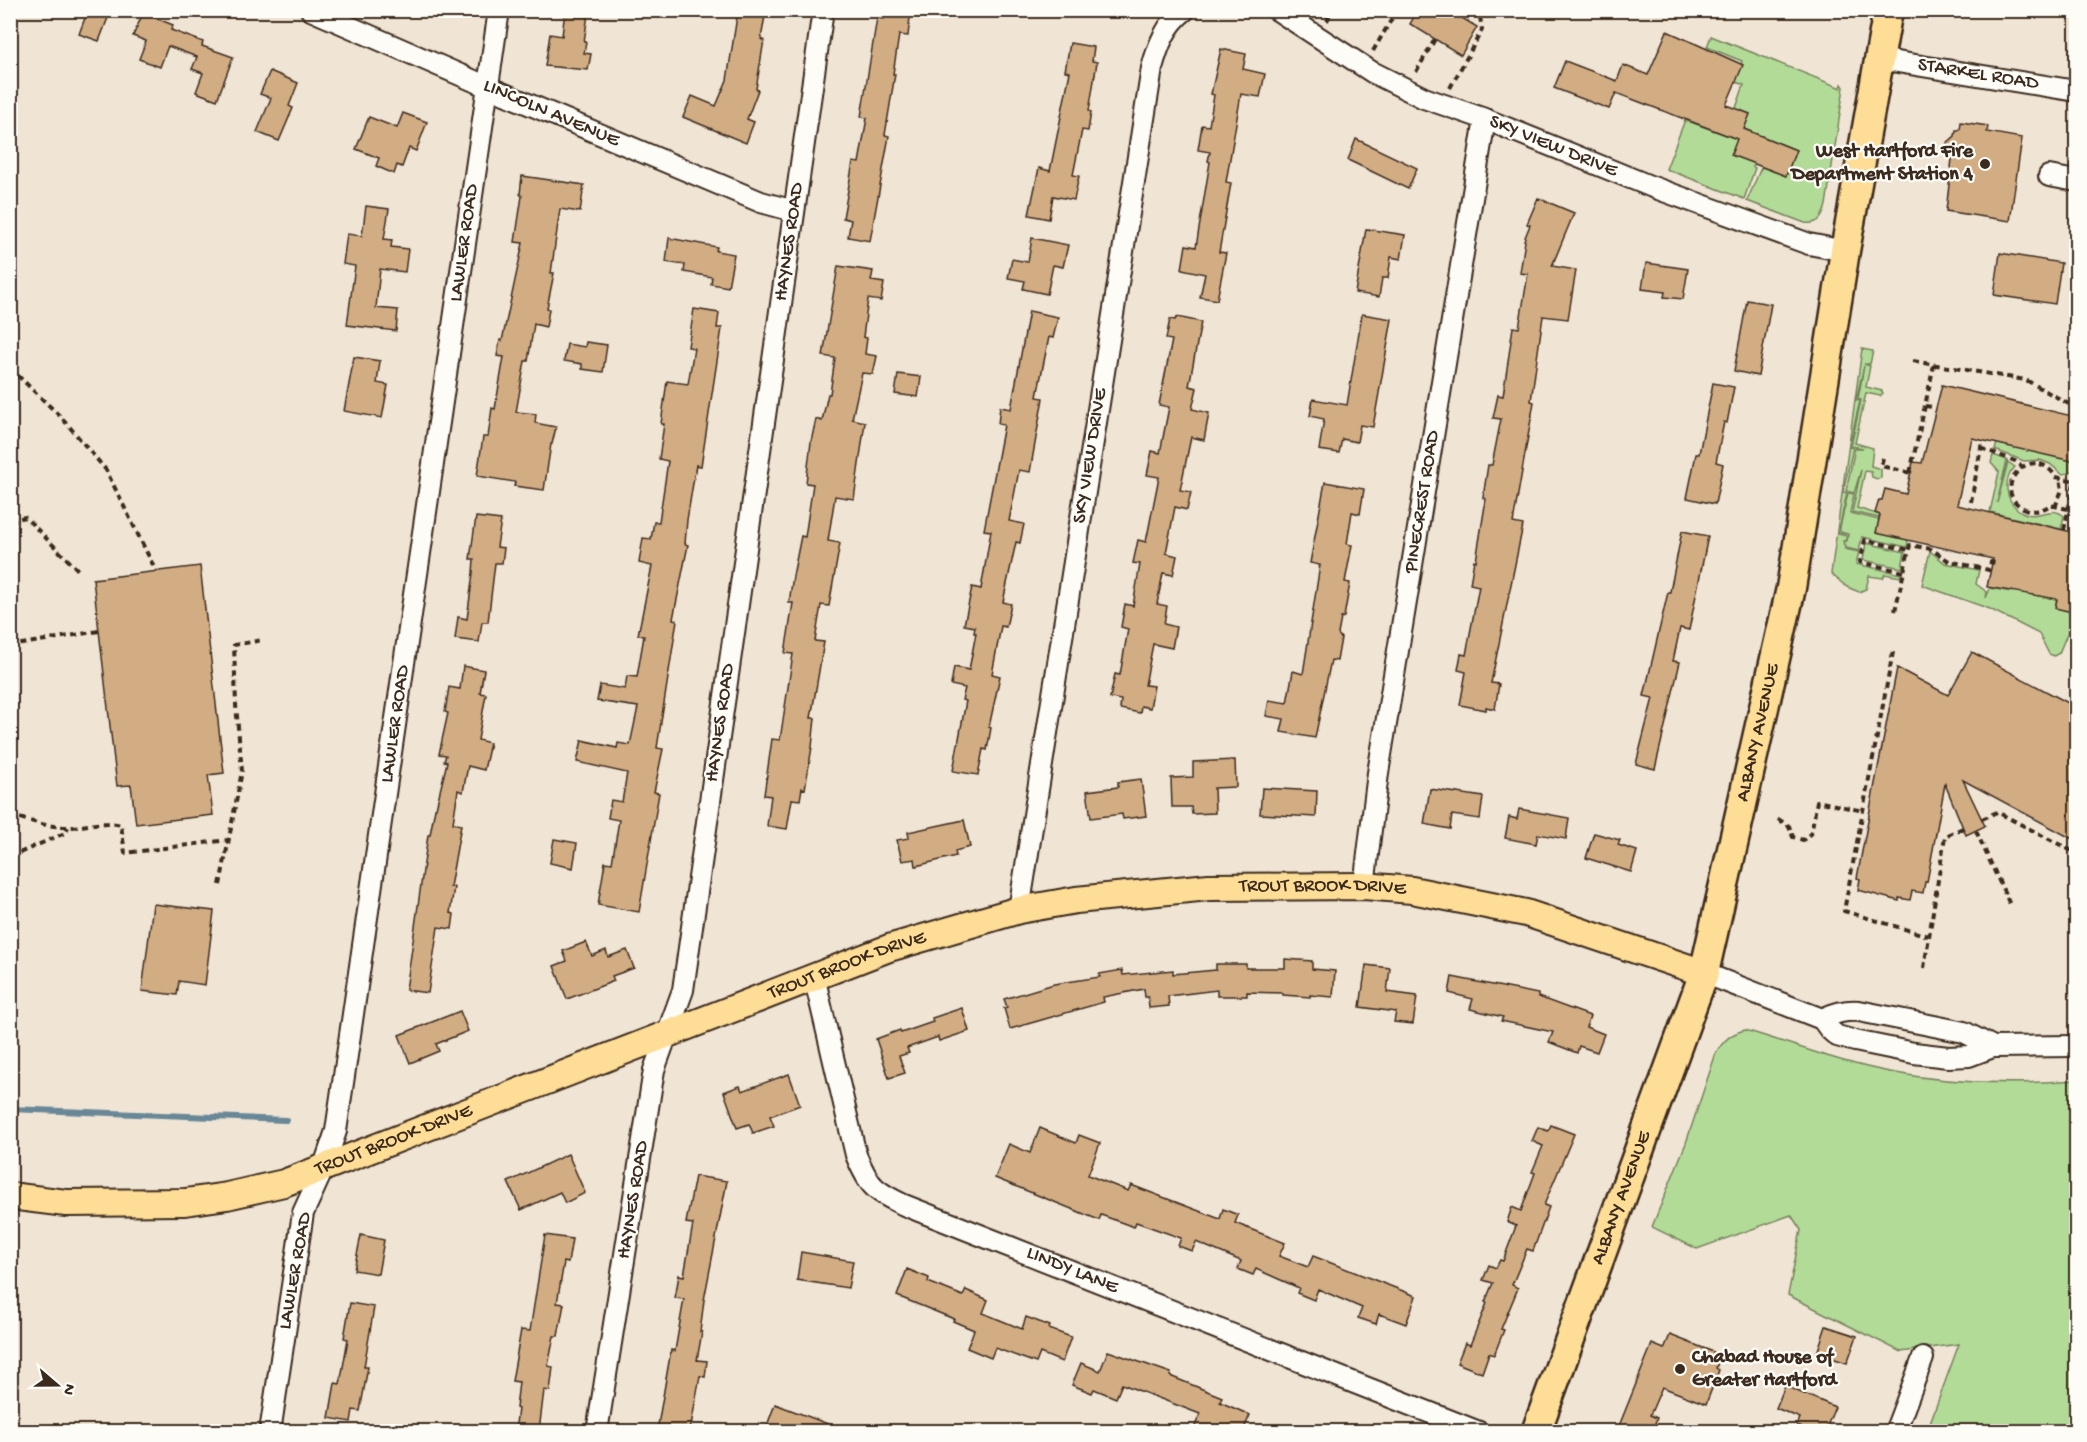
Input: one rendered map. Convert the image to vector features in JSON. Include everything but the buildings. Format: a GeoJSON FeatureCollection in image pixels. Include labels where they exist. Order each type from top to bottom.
{"type":"FeatureCollection","features":[{"type":"Feature","properties":{"kind":"highway","name":"ALBANY AVENUE"},"geometry":{"type":"LineString","coordinates":[[1536,1431],[1704,973],[1791,588],[1845,251],[1888,10]]}},
{"type":"Feature","properties":{"kind":"main road","name":"TROUT BROOK DRIVE"},"geometry":{"type":"LineString","coordinates":[[10,1196],[66,1203],[185,1202],[226,1196],[284,1183],[889,948],[1019,910],[1122,894],[1209,887],[1364,886],[1412,890],[1526,913],[1704,973]]}},
{"type":"Feature","properties":{"kind":"street","name":"LINCOLN AVENUE"},"geometry":{"type":"LineString","coordinates":[[311,10],[761,202],[794,211]]}},
{"type":"Feature","properties":{"kind":"street","name":"LAWLER ROAD"},"geometry":{"type":"LineString","coordinates":[[270,1431],[303,1213],[336,1131],[499,10]]}},
{"type":"Feature","properties":{"kind":"street","name":"HAYNES ROAD"},"geometry":{"type":"LineString","coordinates":[[597,1431],[654,1070],[683,990],[823,10]]}},
{"type":"Feature","properties":{"kind":"street","name":"SKY VIEW DRIVE"},"geometry":{"type":"LineString","coordinates":[[1019,910],[1152,68],[1162,38],[1171,24],[1185,10]]}},
{"type":"Feature","properties":{"kind":"street","name":"SKY VIEW DRIVE"},"geometry":{"type":"LineString","coordinates":[[1277,10],[1372,72],[1400,87],[1671,194],[1809,244],[1845,251]]}},
{"type":"Feature","properties":{"kind":"street","name":"STARKEL ROAD"},"geometry":{"type":"LineString","coordinates":[[1879,59],[2076,91]]}},
{"type":"Feature","properties":{"kind":"street","name":"PINECREST ROAD"},"geometry":{"type":"LineString","coordinates":[[1364,886],[1378,773],[1485,119]]}},
{"type":"Feature","properties":{"kind":"street"},"geometry":{"type":"LineString","coordinates":[[2049,176],[2076,181]]}},
{"type":"Feature","properties":{"kind":"street"},"geometry":{"type":"LineString","coordinates":[[1704,973],[1822,1019],[1838,1036],[1914,1053],[1960,1058],[1993,1047],[2076,1046]]}},
{"type":"Feature","properties":{"kind":"street","name":"LINDY LANE"},"geometry":{"type":"LineString","coordinates":[[814,976],[856,1155],[867,1180],[881,1194],[1479,1431]]}},
{"type":"Feature","properties":{"kind":"street"},"geometry":{"type":"LineString","coordinates":[[1822,1019],[1837,1012],[1859,1011],[1964,1032],[1993,1047]]}},
{"type":"Feature","properties":{"kind":"street"},"geometry":{"type":"LineString","coordinates":[[1894,1431],[1923,1358]]}},
{"type":"Feature","properties":{"kind":"path"},"geometry":{"type":"LineString","coordinates":[[1325,24],[1332,10]]}},
{"type":"Feature","properties":{"kind":"path"},"geometry":{"type":"LineString","coordinates":[[1372,52],[1397,10]]}},
{"type":"Feature","properties":{"kind":"path"},"geometry":{"type":"LineString","coordinates":[[1450,88],[1482,30],[1479,10]]}},
{"type":"Feature","properties":{"kind":"path"},"geometry":{"type":"LineString","coordinates":[[1415,73],[1435,39]]}},
{"type":"Feature","properties":{"kind":"path"},"geometry":{"type":"LineString","coordinates":[[1913,361],[2026,380],[2076,408]]}},
{"type":"Feature","properties":{"kind":"path"},"geometry":{"type":"LineString","coordinates":[[1883,458],[1881,466],[1911,473],[1934,365]]}},
{"type":"Feature","properties":{"kind":"path"},"geometry":{"type":"LineString","coordinates":[[10,368],[62,418],[106,470],[156,571]]}},
{"type":"Feature","properties":{"kind":"path"},"geometry":{"type":"LineString","coordinates":[[1925,406],[1933,408]]}},
{"type":"Feature","properties":{"kind":"path"},"geometry":{"type":"LineString","coordinates":[[1971,502],[1982,442]]}},
{"type":"Feature","properties":{"kind":"path"},"geometry":{"type":"LineString","coordinates":[[1981,448],[2015,461],[2023,467]]}},
{"type":"Feature","properties":{"kind":"path"},"geometry":{"type":"LineString","coordinates":[[2068,509],[2050,505],[2045,509],[2033,511],[2021,507],[2011,494],[2011,482],[2016,472],[2031,464],[2043,465],[2056,477],[2075,481]]}},
{"type":"Feature","properties":{"kind":"path"},"geometry":{"type":"LineString","coordinates":[[2064,530],[2076,473]]}},
{"type":"Feature","properties":{"kind":"path"},"geometry":{"type":"LineString","coordinates":[[2055,507],[2062,490],[2061,478]]}},
{"type":"Feature","properties":{"kind":"path"},"geometry":{"type":"LineString","coordinates":[[10,521],[25,518],[78,570]]}},
{"type":"Feature","properties":{"kind":"path"},"geometry":{"type":"LineString","coordinates":[[1904,572],[1860,562],[1865,540],[1909,550]]}},
{"type":"Feature","properties":{"kind":"path"},"geometry":{"type":"LineString","coordinates":[[1895,611],[1910,545],[1932,549],[1949,561],[1989,570],[1991,562],[1995,563]]}},
{"type":"Feature","properties":{"kind":"path"},"geometry":{"type":"LineString","coordinates":[[10,646],[99,631]]}},
{"type":"Feature","properties":{"kind":"path"},"geometry":{"type":"LineString","coordinates":[[220,885],[242,771],[236,705],[234,645],[263,640]]}},
{"type":"Feature","properties":{"kind":"path"},"geometry":{"type":"LineString","coordinates":[[1893,652],[1844,911],[1928,936]]}},
{"type":"Feature","properties":{"kind":"path"},"geometry":{"type":"LineString","coordinates":[[1778,819],[1789,826],[1793,837],[1803,840],[1811,833],[1817,801],[1863,811]]}},
{"type":"Feature","properties":{"kind":"path"},"geometry":{"type":"LineString","coordinates":[[1982,819],[1997,812],[2076,853]]}},
{"type":"Feature","properties":{"kind":"path"},"geometry":{"type":"LineString","coordinates":[[10,815],[32,822],[68,827],[107,821],[121,825],[125,853],[228,840]]}},
{"type":"Feature","properties":{"kind":"path"},"geometry":{"type":"LineString","coordinates":[[10,857],[66,833],[68,827]]}},
{"type":"Feature","properties":{"kind":"path"},"geometry":{"type":"LineString","coordinates":[[1923,968],[1945,836],[1963,828]]}},
{"type":"Feature","properties":{"kind":"path"},"geometry":{"type":"LineString","coordinates":[[1976,831],[2011,907]]}},
{"type":"Feature","properties":{"kind":"green space"},"geometry":{"type":"Polygon","coordinates":[[[1711,36],[1841,88],[1842,84],[1844,87],[1826,205],[1822,216],[1814,223],[1805,223],[1747,201],[1762,167],[1786,176],[1796,150],[1744,129],[1750,114],[1736,108],[1744,85],[1736,82],[1742,61],[1707,47],[1711,36]]]}},
{"type":"Feature","properties":{"kind":"green space"},"geometry":{"type":"Polygon","coordinates":[[[1685,120],[1737,139],[1755,168],[1744,199],[1666,169],[1685,120]]]}},
{"type":"Feature","properties":{"kind":"green space"},"geometry":{"type":"Polygon","coordinates":[[[1862,349],[1873,351],[1870,364],[1864,364],[1870,366],[1866,387],[1883,393],[1880,396],[1866,393],[1855,443],[1873,448],[1871,466],[1881,469],[1881,478],[1872,477],[1871,472],[1865,471],[1857,508],[1880,515],[1879,518],[1852,512],[1861,470],[1854,493],[1846,491],[1855,448],[1863,448],[1851,446],[1861,400],[1858,399],[1864,366],[1856,400],[1860,401],[1849,447],[1853,448],[1843,492],[1847,493],[1838,533],[1846,535],[1846,540],[1843,541],[1845,549],[1859,552],[1856,564],[1901,574],[1900,577],[1885,574],[1883,578],[1869,576],[1866,589],[1859,592],[1847,587],[1831,574],[1862,349]]]}},
{"type":"Feature","properties":{"kind":"green space"},"geometry":{"type":"Polygon","coordinates":[[[1997,443],[2075,461],[2073,470],[2062,474],[2050,464],[2040,460],[2024,461],[1995,450],[1997,443]]]}},
{"type":"Feature","properties":{"kind":"green space"},"geometry":{"type":"Polygon","coordinates":[[[1993,455],[2007,460],[1997,503],[2008,462],[2015,467],[2008,480],[2010,500],[2020,511],[2027,514],[2060,513],[2064,516],[2061,529],[1990,512],[1999,472],[1991,463],[1993,455]]]}},
{"type":"Feature","properties":{"kind":"green space"},"geometry":{"type":"Polygon","coordinates":[[[1848,493],[1854,494],[1850,513],[1879,520],[1876,533],[1908,540],[1907,547],[1862,537],[1859,551],[1846,548],[1845,541],[1847,541],[1848,534],[1840,532],[1840,527],[1848,493]]]}},
{"type":"Feature","properties":{"kind":"green space"},"geometry":{"type":"Polygon","coordinates":[[[1866,543],[1905,552],[1902,568],[1863,560],[1866,543]]]}},
{"type":"Feature","properties":{"kind":"green space"},"geometry":{"type":"Polygon","coordinates":[[[1930,551],[1945,563],[1979,570],[1976,584],[1987,592],[1986,598],[1990,588],[2013,591],[2057,599],[2055,608],[2076,612],[2059,653],[2054,656],[2049,654],[2039,634],[1990,609],[1922,585],[1930,551]]]}},
{"type":"Feature","properties":{"kind":"green space"},"geometry":{"type":"Polygon","coordinates":[[[1745,1030],[1853,1064],[1913,1076],[1983,1082],[2030,1083],[2076,1080],[2076,1431],[1927,1431],[1959,1344],[1901,1352],[1788,1295],[1801,1230],[1791,1215],[1697,1249],[1652,1227],[1686,1143],[1716,1053],[1728,1038],[1745,1030]]]}},
{"type":"Feature","properties":{"kind":"waterway"},"geometry":{"type":"LineString","coordinates":[[10,1109],[286,1120]]}},
{"type":"Feature","properties":{"kind":"place","name":"West Hartford Fire Department Station 4"},"geometry":{"type":"Point","coordinates":[1985,164]}},
{"type":"Feature","properties":{"kind":"place","name":"Chabad House of Greater Hartford"},"geometry":{"type":"Point","coordinates":[1680,1369]}}]}
